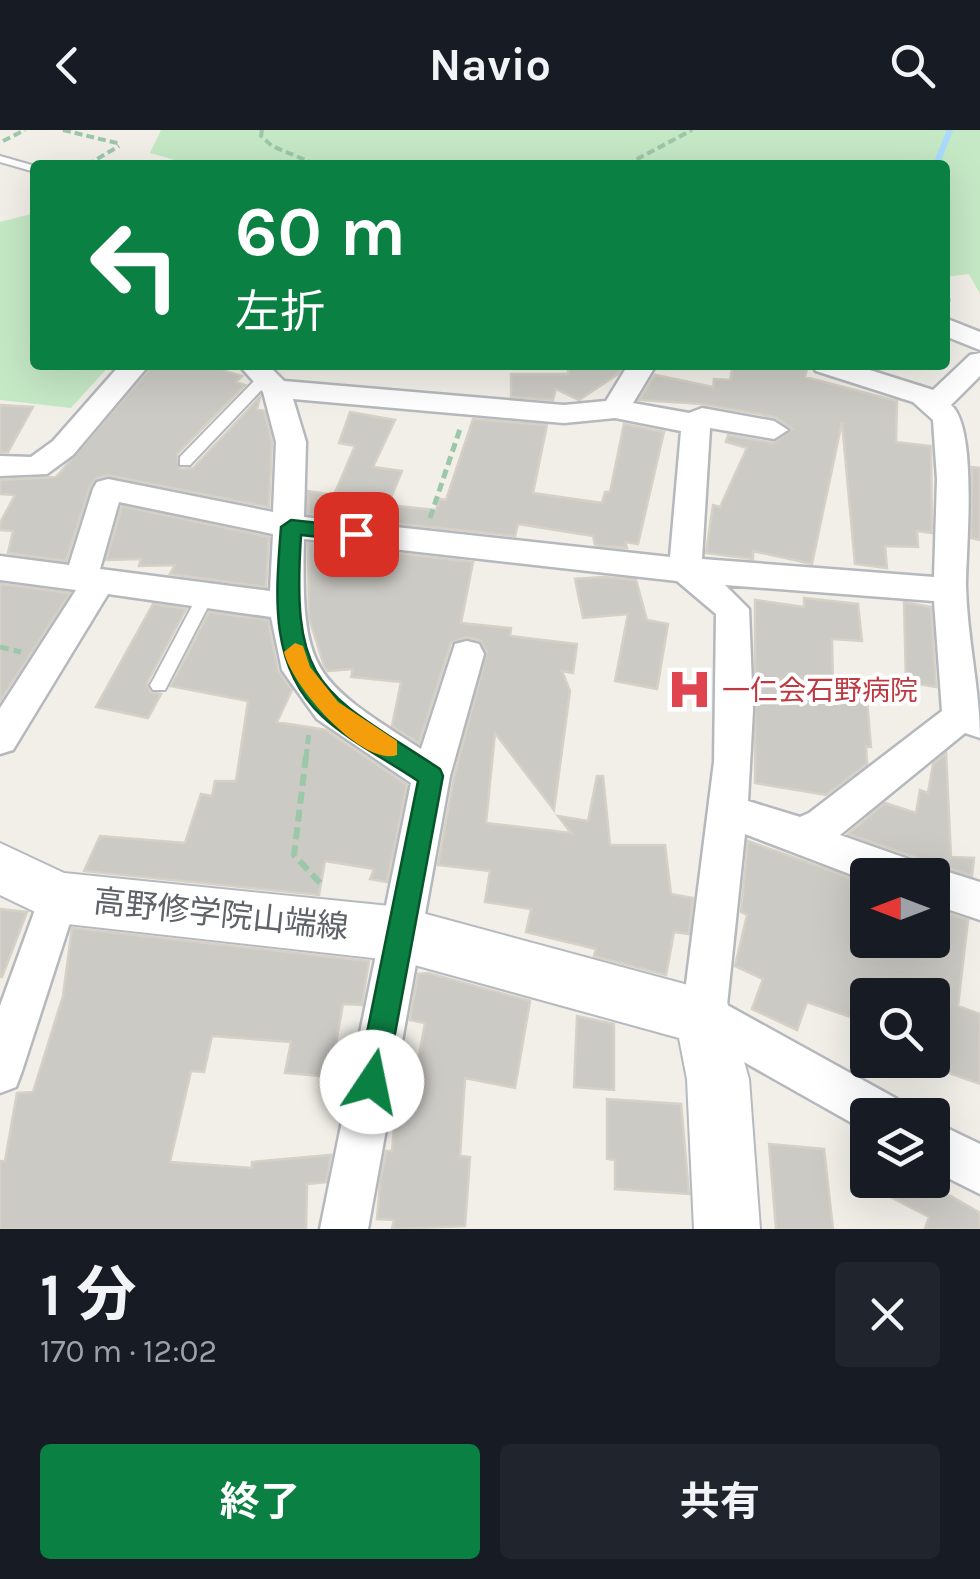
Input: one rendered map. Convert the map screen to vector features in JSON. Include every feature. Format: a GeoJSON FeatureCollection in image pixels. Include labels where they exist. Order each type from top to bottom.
{"type":"FeatureCollection","features":[{"type":"Feature","properties":{"kind":"main road","name":"高野修学院山端線"},"geometry":{"type":"LineString","coordinates":[[0,867],[58,898],[380,931],[704,1016]]}},
{"type":"Feature","properties":{"kind":"main road"},"geometry":{"type":"LineString","coordinates":[[704,1016],[718,1079],[727,1229]]}},
{"type":"Feature","properties":{"kind":"street"},"geometry":{"type":"LineString","coordinates":[[950,328],[980,342]]}},
{"type":"Feature","properties":{"kind":"street"},"geometry":{"type":"LineString","coordinates":[[934,405],[980,361]]}},
{"type":"Feature","properties":{"kind":"street"},"geometry":{"type":"LineString","coordinates":[[0,466],[37,467],[63,448],[132,370]]}},
{"type":"Feature","properties":{"kind":"street"},"geometry":{"type":"LineString","coordinates":[[614,409],[639,370]]}},
{"type":"Feature","properties":{"kind":"street"},"geometry":{"type":"LineString","coordinates":[[801,834],[824,825],[970,720],[950,590],[965,452],[947,416],[923,396],[852,370]]}},
{"type":"Feature","properties":{"kind":"street"},"geometry":{"type":"LineString","coordinates":[[431,776],[330,708],[299,670],[286,606],[291,442],[265,377],[564,414],[614,409],[696,424]]}},
{"type":"Feature","properties":{"kind":"street"},"geometry":{"type":"LineString","coordinates":[[684,570],[696,424],[702,417],[774,430]]}},
{"type":"Feature","properties":{"kind":"street"},"geometry":{"type":"LineString","coordinates":[[0,739],[90,580],[108,489],[291,527],[684,570],[950,590]]}},
{"type":"Feature","properties":{"kind":"street"},"geometry":{"type":"LineString","coordinates":[[0,568],[286,606]]}},
{"type":"Feature","properties":{"kind":"street"},"geometry":{"type":"LineString","coordinates":[[684,570],[732,608],[735,644],[727,811],[704,1016],[851,1098]]}},
{"type":"Feature","properties":{"kind":"street"},"geometry":{"type":"LineString","coordinates":[[344,1229],[380,931],[467,654]]}},
{"type":"Feature","properties":{"kind":"street"},"geometry":{"type":"LineString","coordinates":[[727,811],[801,834],[853,858]]}},
{"type":"Feature","properties":{"kind":"street"},"geometry":{"type":"LineString","coordinates":[[950,891],[980,901]]}},
{"type":"Feature","properties":{"kind":"street"},"geometry":{"type":"LineString","coordinates":[[0,1070],[58,898]]}},
{"type":"Feature","properties":{"kind":"street"},"geometry":{"type":"LineString","coordinates":[[950,1154],[980,1170]]}},
{"type":"Feature","properties":{"kind":"lane"},"geometry":{"type":"LineString","coordinates":[[0,158],[30,167]]}},
{"type":"Feature","properties":{"kind":"lane"},"geometry":{"type":"LineString","coordinates":[[186,461],[265,377]]}},
{"type":"Feature","properties":{"kind":"lane"},"geometry":{"type":"LineString","coordinates":[[159,685],[206,595]]}},
{"type":"Feature","properties":{"kind":"path"},"geometry":{"type":"LineString","coordinates":[[0,142],[25,130]]}},
{"type":"Feature","properties":{"kind":"path"},"geometry":{"type":"LineString","coordinates":[[63,130],[121,144],[96,160]]}},
{"type":"Feature","properties":{"kind":"path"},"geometry":{"type":"LineString","coordinates":[[262,130],[260,136],[270,147],[313,160]]}},
{"type":"Feature","properties":{"kind":"path"},"geometry":{"type":"LineString","coordinates":[[635,160],[692,130]]}},
{"type":"Feature","properties":{"kind":"path"},"geometry":{"type":"LineString","coordinates":[[422,541],[469,402]]}},
{"type":"Feature","properties":{"kind":"path"},"geometry":{"type":"LineString","coordinates":[[330,708],[310,722],[294,854],[380,931]]}},
{"type":"Feature","properties":{"kind":"green space"},"geometry":{"type":"Polygon","coordinates":[[[161,130],[980,130],[980,294],[969,274],[950,276],[950,160],[174,160],[150,153],[161,130]]]}},
{"type":"Feature","properties":{"kind":"green space"},"geometry":{"type":"Polygon","coordinates":[[[30,214],[30,370],[105,370],[71,408],[0,400],[0,222],[30,214]]]}},
{"type":"Feature","properties":{"kind":"building"},"geometry":{"type":"Polygon","coordinates":[[[149,370],[226,370],[242,376],[236,382],[245,385],[177,454],[180,469],[193,468],[260,397],[257,409],[264,411],[272,442],[269,507],[107,475],[96,478],[90,487],[66,561],[8,553],[13,531],[0,530],[0,523],[15,495],[0,494],[0,480],[56,477],[149,370]]]}},
{"type":"Feature","properties":{"kind":"building"},"geometry":{"type":"Polygon","coordinates":[[[568,370],[621,370],[579,400],[556,389],[553,400],[511,397],[511,374],[568,374],[568,370]]]}},
{"type":"Feature","properties":{"kind":"building"},"geometry":{"type":"Polygon","coordinates":[[[732,370],[807,370],[805,377],[897,401],[896,442],[931,446],[932,533],[917,531],[918,547],[885,546],[887,568],[855,564],[842,422],[812,564],[753,551],[753,559],[706,553],[713,505],[720,507],[747,448],[726,442],[728,435],[773,443],[792,429],[775,417],[703,404],[639,400],[655,375],[713,387],[714,379],[730,380],[732,370]]]}},
{"type":"Feature","properties":{"kind":"building"},"geometry":{"type":"Polygon","coordinates":[[[0,405],[33,407],[8,452],[0,452],[0,405]]]}},
{"type":"Feature","properties":{"kind":"building"},"geometry":{"type":"Polygon","coordinates":[[[350,412],[395,420],[373,467],[402,471],[388,505],[436,510],[440,499],[446,500],[473,419],[547,425],[533,493],[602,503],[605,492],[610,492],[624,424],[664,432],[638,544],[625,542],[627,548],[595,545],[593,536],[518,524],[515,536],[308,514],[308,491],[334,495],[355,446],[339,443],[350,412]]]}},
{"type":"Feature","properties":{"kind":"building"},"geometry":{"type":"Polygon","coordinates":[[[972,467],[980,468],[980,540],[971,538],[972,467]]]}},
{"type":"Feature","properties":{"kind":"building"},"geometry":{"type":"Polygon","coordinates":[[[122,506],[269,537],[266,587],[170,574],[175,565],[139,566],[141,559],[106,560],[122,506]]]}},
{"type":"Feature","properties":{"kind":"building"},"geometry":{"type":"Polygon","coordinates":[[[308,543],[473,562],[461,623],[511,628],[510,636],[577,644],[573,673],[562,671],[570,691],[554,810],[495,733],[486,823],[571,833],[558,816],[588,821],[597,776],[603,776],[610,845],[665,845],[671,894],[693,898],[689,934],[674,932],[666,975],[594,956],[596,949],[526,932],[531,909],[485,902],[490,871],[438,865],[454,777],[487,652],[480,640],[466,637],[451,643],[419,743],[392,726],[401,682],[351,677],[353,669],[328,671],[324,666],[309,618],[308,543]]]}},
{"type":"Feature","properties":{"kind":"building"},"geometry":{"type":"Polygon","coordinates":[[[575,579],[636,580],[647,620],[668,624],[657,689],[615,681],[628,614],[583,618],[575,579]]]}},
{"type":"Feature","properties":{"kind":"building"},"geometry":{"type":"Polygon","coordinates":[[[1,584],[70,593],[0,701],[0,588],[1,584]]]}},
{"type":"Feature","properties":{"kind":"building"},"geometry":{"type":"Polygon","coordinates":[[[804,598],[858,604],[862,641],[832,639],[833,687],[852,690],[852,698],[867,700],[871,747],[866,746],[867,764],[826,795],[755,783],[755,600],[804,607],[804,598]]]}},
{"type":"Feature","properties":{"kind":"building"},"geometry":{"type":"Polygon","coordinates":[[[904,602],[931,607],[936,687],[906,682],[904,602]]]}},
{"type":"Feature","properties":{"kind":"building"},"geometry":{"type":"Polygon","coordinates":[[[153,604],[186,609],[147,683],[150,692],[161,694],[148,718],[96,707],[153,604]]]}},
{"type":"Feature","properties":{"kind":"building"},"geometry":{"type":"Polygon","coordinates":[[[209,612],[268,620],[278,671],[292,690],[277,722],[326,730],[407,785],[387,882],[370,879],[374,869],[325,861],[319,895],[84,871],[100,836],[185,843],[201,794],[212,796],[215,781],[236,781],[248,701],[171,686],[209,612]]]}},
{"type":"Feature","properties":{"kind":"building"},"geometry":{"type":"Polygon","coordinates":[[[946,753],[951,857],[974,858],[972,876],[950,869],[950,858],[918,858],[848,834],[885,803],[916,813],[920,790],[928,793],[933,764],[946,753]]]}},
{"type":"Feature","properties":{"kind":"building"},"geometry":{"type":"Polygon","coordinates":[[[748,841],[850,878],[850,958],[950,958],[950,914],[968,920],[958,1006],[980,1014],[980,1084],[950,1073],[950,978],[850,978],[850,1017],[807,1002],[797,1030],[752,1009],[763,979],[735,966],[747,915],[741,912],[748,841]]]}},
{"type":"Feature","properties":{"kind":"building"},"geometry":{"type":"Polygon","coordinates":[[[0,909],[27,912],[2,977],[0,977],[0,909]]]}},
{"type":"Feature","properties":{"kind":"building"},"geometry":{"type":"Polygon","coordinates":[[[72,928],[369,961],[362,1005],[343,1004],[330,1077],[285,1073],[291,1042],[212,1036],[204,1072],[191,1071],[170,1162],[252,1168],[252,1162],[331,1155],[326,1182],[307,1184],[306,1229],[0,1229],[0,1161],[5,1161],[17,1093],[33,1092],[63,996],[72,928]]]}},
{"type":"Feature","properties":{"kind":"building"},"geometry":{"type":"Polygon","coordinates":[[[428,973],[530,1001],[515,1088],[465,1078],[460,1156],[470,1157],[465,1226],[392,1229],[394,1220],[377,1219],[380,1182],[386,1151],[392,1151],[397,1093],[412,1094],[425,1023],[410,1020],[418,974],[428,973]]]}},
{"type":"Feature","properties":{"kind":"building"},"geometry":{"type":"Polygon","coordinates":[[[577,1016],[614,1024],[614,1090],[574,1087],[577,1016]]]}},
{"type":"Feature","properties":{"kind":"building"},"geometry":{"type":"Polygon","coordinates":[[[607,1099],[681,1104],[689,1194],[615,1189],[615,1160],[607,1159],[607,1099]]]}},
{"type":"Feature","properties":{"kind":"building"},"geometry":{"type":"Polygon","coordinates":[[[769,1144],[824,1149],[833,1229],[776,1229],[769,1144]]]}},
{"type":"Feature","properties":{"kind":"building"},"geometry":{"type":"Polygon","coordinates":[[[950,1196],[980,1213],[980,1229],[925,1229],[929,1217],[893,1198],[950,1196]]]}},
{"type":"Feature","properties":{"kind":"waterway"},"geometry":{"type":"LineString","coordinates":[[938,160],[950,130]]}},
{"type":"Feature","properties":{"kind":"slow traffic"},"geometry":{"type":"LineString","coordinates":[[295,652],[299,670],[330,708],[389,748]]}},
{"type":"Feature","properties":{"kind":"place","name":"一仁会石野病院"},"geometry":{"type":"Point","coordinates":[689,690]}},
{"type":"Feature","properties":{"kind":"route"},"geometry":{"type":"LineString","coordinates":[[356,534],[291,527],[286,606],[299,670],[330,708],[431,776],[372,1082]]}}]}
